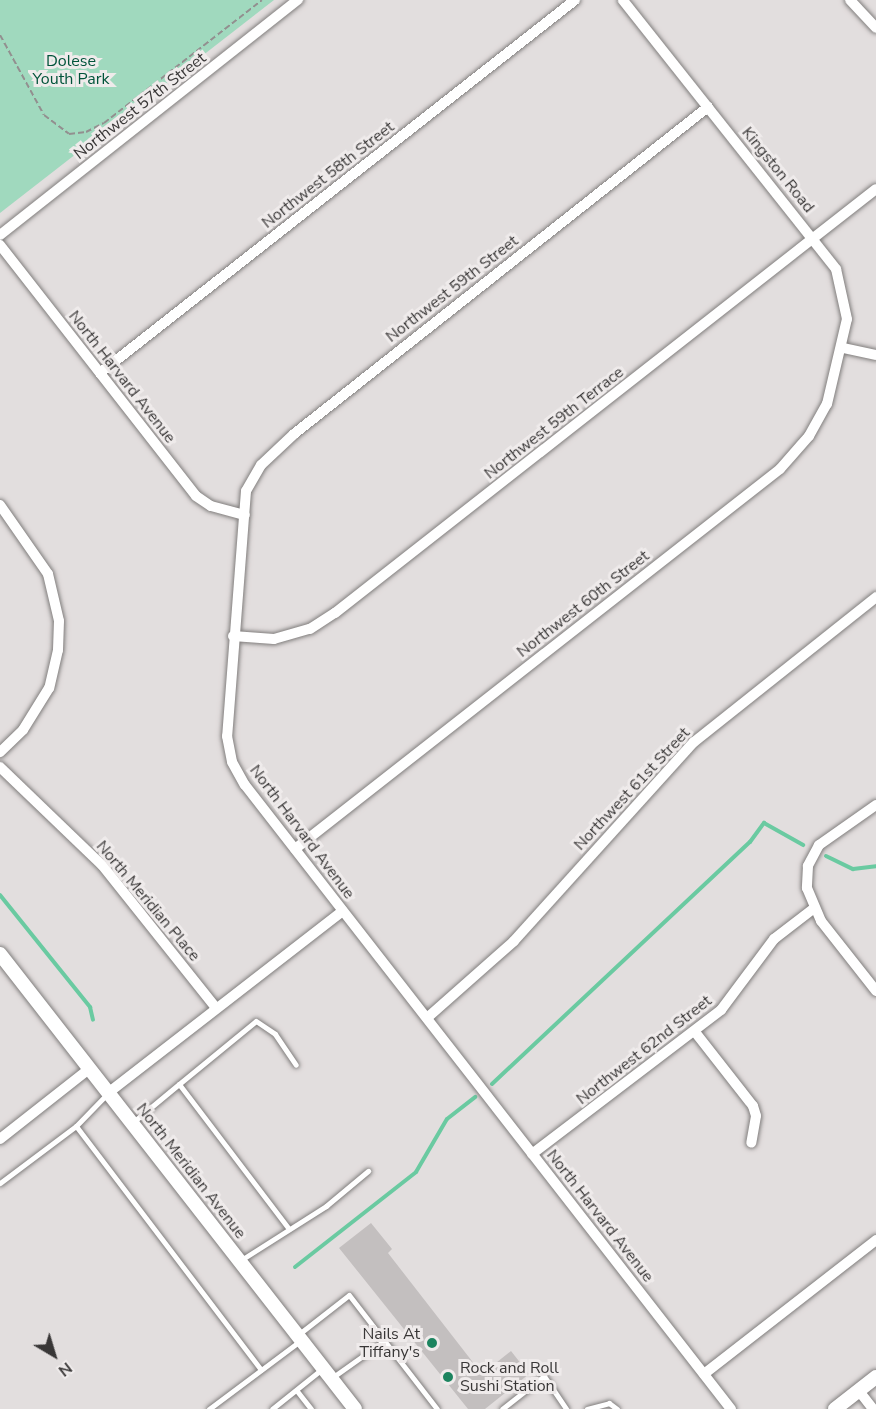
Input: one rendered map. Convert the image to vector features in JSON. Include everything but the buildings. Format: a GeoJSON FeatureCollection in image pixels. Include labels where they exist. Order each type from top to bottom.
{"type":"FeatureCollection","features":[{"type":"Feature","properties":{"kind":"main road","name":"North Meridian Avenue"},"geometry":{"type":"LineString","coordinates":[[0,954],[355,1409]]}},
{"type":"Feature","properties":{"kind":"main road"},"geometry":{"type":"LineString","coordinates":[[835,1409],[876,1377]]}},
{"type":"Feature","properties":{"kind":"street","name":"Northwest 57th Street"},"geometry":{"type":"LineString","coordinates":[[0,235],[298,0]]}},
{"type":"Feature","properties":{"kind":"street","name":"Northwest 58th Street"},"geometry":{"type":"LineString","coordinates":[[100,373],[575,0]]}},
{"type":"Feature","properties":{"kind":"street","name":"Kingston Road"},"geometry":{"type":"LineString","coordinates":[[623,0],[836,269],[843,287],[848,319],[843,348]]}},
{"type":"Feature","properties":{"kind":"street"},"geometry":{"type":"LineString","coordinates":[[850,0],[876,28]]}},
{"type":"Feature","properties":{"kind":"street","name":"Northwest 59th Street"},"geometry":{"type":"LineString","coordinates":[[244,514],[246,491],[261,465],[294,434],[708,107]]}},
{"type":"Feature","properties":{"kind":"street","name":"Northwest 59th Terrace"},"geometry":{"type":"LineString","coordinates":[[233,636],[274,639],[310,629],[335,613],[876,189]]}},
{"type":"Feature","properties":{"kind":"street","name":"North Harvard Avenue"},"geometry":{"type":"LineString","coordinates":[[0,245],[196,496],[211,506],[244,514],[227,736],[232,762],[245,785],[731,1409]]}},
{"type":"Feature","properties":{"kind":"street"},"geometry":{"type":"LineString","coordinates":[[843,348],[876,355]]}},
{"type":"Feature","properties":{"kind":"street","name":"Northwest 60th Street"},"geometry":{"type":"LineString","coordinates":[[295,849],[780,469],[820,418],[843,348]]}},
{"type":"Feature","properties":{"kind":"street"},"geometry":{"type":"LineString","coordinates":[[0,505],[48,574],[59,621],[58,650],[49,688],[23,730],[0,752]]}},
{"type":"Feature","properties":{"kind":"street","name":"Northwest 61st Street"},"geometry":{"type":"LineString","coordinates":[[427,1018],[514,941],[694,742],[876,597]]}},
{"type":"Feature","properties":{"kind":"street","name":"North Meridian Place"},"geometry":{"type":"LineString","coordinates":[[0,767],[102,865],[216,1008]]}},
{"type":"Feature","properties":{"kind":"street"},"geometry":{"type":"LineString","coordinates":[[876,805],[825,838],[812,855],[807,888],[813,909],[876,991]]}},
{"type":"Feature","properties":{"kind":"street","name":"Northwest 62nd Street"},"geometry":{"type":"LineString","coordinates":[[532,1154],[695,1032],[732,998],[774,939],[813,909]]}},
{"type":"Feature","properties":{"kind":"street"},"geometry":{"type":"LineString","coordinates":[[108,1093],[344,911]]}},
{"type":"Feature","properties":{"kind":"street"},"geometry":{"type":"LineString","coordinates":[[695,1032],[753,1106],[756,1116],[751,1143]]}},
{"type":"Feature","properties":{"kind":"street"},"geometry":{"type":"LineString","coordinates":[[0,1139],[89,1069]]}},
{"type":"Feature","properties":{"kind":"street"},"geometry":{"type":"LineString","coordinates":[[704,1374],[876,1240]]}},
{"type":"Feature","properties":{"kind":"street"},"geometry":{"type":"LineString","coordinates":[[859,1391],[873,1409]]}},
{"type":"Feature","properties":{"kind":"lane"},"geometry":{"type":"LineString","coordinates":[[132,1123],[256,1021],[275,1034],[296,1065]]}},
{"type":"Feature","properties":{"kind":"lane"},"geometry":{"type":"LineString","coordinates":[[179,1084],[289,1229]]}},
{"type":"Feature","properties":{"kind":"lane"},"geometry":{"type":"LineString","coordinates":[[0,1183],[76,1126],[108,1093]]}},
{"type":"Feature","properties":{"kind":"lane"},"geometry":{"type":"LineString","coordinates":[[76,1126],[261,1370]]}},
{"type":"Feature","properties":{"kind":"lane"},"geometry":{"type":"LineString","coordinates":[[240,1261],[326,1206],[368,1171]]}},
{"type":"Feature","properties":{"kind":"lane"},"geometry":{"type":"LineString","coordinates":[[209,1409],[261,1370],[349,1295],[435,1406],[425,1409]]}},
{"type":"Feature","properties":{"kind":"lane"},"geometry":{"type":"LineString","coordinates":[[272,1409],[297,1391],[385,1340]]}},
{"type":"Feature","properties":{"kind":"lane"},"geometry":{"type":"LineString","coordinates":[[502,1409],[544,1376],[566,1409]]}},
{"type":"Feature","properties":{"kind":"lane"},"geometry":{"type":"LineString","coordinates":[[297,1391],[311,1409]]}},
{"type":"Feature","properties":{"kind":"lane"},"geometry":{"type":"LineString","coordinates":[[587,1409],[609,1403],[617,1409]]}},
{"type":"Feature","properties":{"kind":"path"},"geometry":{"type":"LineString","coordinates":[[0,35],[44,115],[69,134],[86,132],[104,123],[262,0]]}},
{"type":"Feature","properties":{"kind":"green space","name":"Dolese Youth Park"},"geometry":{"type":"Polygon","coordinates":[[[0,0],[274,0],[0,213],[0,0]]]}},
{"type":"Feature","properties":{"kind":"waterway"},"geometry":{"type":"LineString","coordinates":[[492,1084],[750,842],[764,823],[803,845]]}},
{"type":"Feature","properties":{"kind":"waterway"},"geometry":{"type":"LineString","coordinates":[[826,856],[853,869],[876,866]]}},
{"type":"Feature","properties":{"kind":"waterway"},"geometry":{"type":"LineString","coordinates":[[0,895],[90,1007],[93,1020]]}},
{"type":"Feature","properties":{"kind":"waterway"},"geometry":{"type":"LineString","coordinates":[[295,1267],[416,1172],[447,1119],[475,1097]]}},
{"type":"Feature","properties":{"kind":"place","name":"Nails At Tiffany's"},"geometry":{"type":"Point","coordinates":[432,1343]}},
{"type":"Feature","properties":{"kind":"place","name":"Rock and Roll Sushi Station"},"geometry":{"type":"Point","coordinates":[448,1377]}}]}
